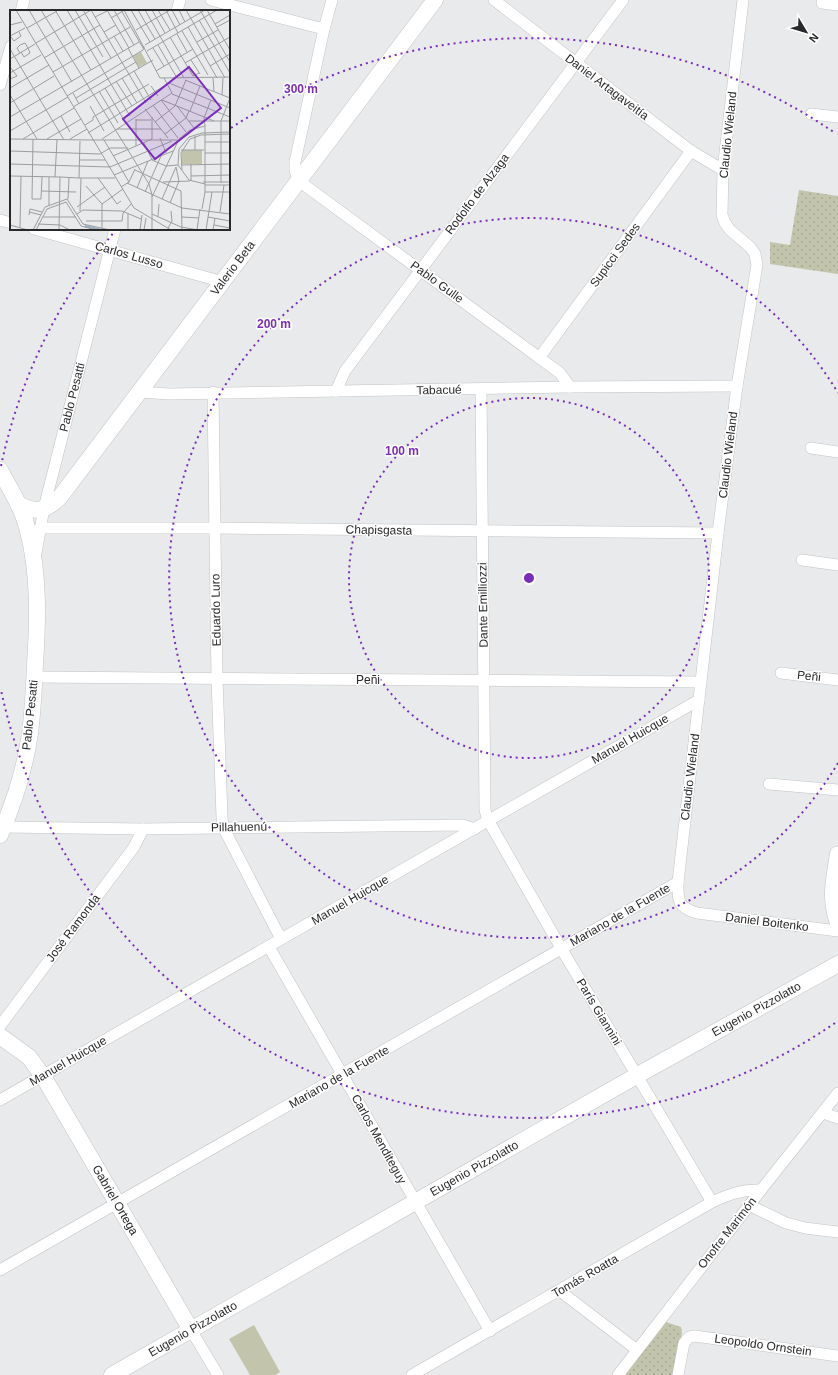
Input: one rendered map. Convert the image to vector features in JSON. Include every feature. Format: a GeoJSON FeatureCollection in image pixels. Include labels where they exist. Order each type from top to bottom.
{"type":"FeatureCollection","features":[{"type":"Feature","properties":{"kind":"main road","name":"Valerio Beta"},"geometry":{"type":"LineString","coordinates":[[44,508],[49,507],[60,497],[436,0]]}},
{"type":"Feature","properties":{"kind":"main road","name":"Pablo Pesatti"},"geometry":{"type":"LineString","coordinates":[[0,470],[25,519],[28,532],[34,567],[37,634],[30,732],[26,757],[2,831]]}},
{"type":"Feature","properties":{"kind":"main road"},"geometry":{"type":"LineString","coordinates":[[18,504],[27,509],[33,510],[44,508]]}},
{"type":"Feature","properties":{"kind":"main road"},"geometry":{"type":"LineString","coordinates":[[838,854],[832,890],[833,910],[838,923]]}},
{"type":"Feature","properties":{"kind":"main road","name":"Eugenio Pizzolatto"},"geometry":{"type":"LineString","coordinates":[[112,1375],[636,1076],[838,964]]}},
{"type":"Feature","properties":{"kind":"main road","name":"Gabriel Ortega"},"geometry":{"type":"LineString","coordinates":[[0,1036],[29,1057],[43,1076],[191,1330]]}},
{"type":"Feature","properties":{"kind":"street"},"geometry":{"type":"LineString","coordinates":[[21,10],[24,0]]}},
{"type":"Feature","properties":{"kind":"street"},"geometry":{"type":"LineString","coordinates":[[177,10],[180,0]]}},
{"type":"Feature","properties":{"kind":"street"},"geometry":{"type":"LineString","coordinates":[[211,0],[324,29]]}},
{"type":"Feature","properties":{"kind":"street"},"geometry":{"type":"LineString","coordinates":[[300,181],[295,171],[295,162],[324,29],[332,0]]}},
{"type":"Feature","properties":{"kind":"street","name":"Daniel Artagaveitía"},"geometry":{"type":"LineString","coordinates":[[494,0],[690,151],[723,170]]}},
{"type":"Feature","properties":{"kind":"street","name":"Rodolfo de Alzaga"},"geometry":{"type":"LineString","coordinates":[[336,391],[345,371],[623,0]]}},
{"type":"Feature","properties":{"kind":"street","name":"Claudio Wieland"},"geometry":{"type":"LineString","coordinates":[[697,913],[686,910],[680,905],[678,897],[678,882],[718,534],[738,386],[757,265],[755,254],[750,246],[730,230],[722,215],[723,170],[742,0]]}},
{"type":"Feature","properties":{"kind":"street"},"geometry":{"type":"LineString","coordinates":[[822,3],[838,5]]}},
{"type":"Feature","properties":{"kind":"street"},"geometry":{"type":"LineString","coordinates":[[0,85],[10,50]]}},
{"type":"Feature","properties":{"kind":"street"},"geometry":{"type":"LineString","coordinates":[[811,114],[838,117]]}},
{"type":"Feature","properties":{"kind":"street","name":"Supicci Sedes"},"geometry":{"type":"LineString","coordinates":[[540,358],[690,151]]}},
{"type":"Feature","properties":{"kind":"street","name":"Pablo Gulle"},"geometry":{"type":"LineString","coordinates":[[300,181],[560,373],[570,387]]}},
{"type":"Feature","properties":{"kind":"street"},"geometry":{"type":"LineString","coordinates":[[0,220],[10,223]]}},
{"type":"Feature","properties":{"kind":"street","name":"Carlos Lusso"},"geometry":{"type":"LineString","coordinates":[[38,230],[223,282]]}},
{"type":"Feature","properties":{"kind":"street","name":"Pablo Pesatti"},"geometry":{"type":"LineString","coordinates":[[34,567],[44,508],[115,230]]}},
{"type":"Feature","properties":{"kind":"street","name":"Tabacué"},"geometry":{"type":"LineString","coordinates":[[140,392],[169,394],[213,392],[738,386]]}},
{"type":"Feature","properties":{"kind":"street","name":"Dante Emilliozzi"},"geometry":{"type":"LineString","coordinates":[[481,389],[485,810],[488,820]]}},
{"type":"Feature","properties":{"kind":"street","name":"Eduardo Luro"},"geometry":{"type":"LineString","coordinates":[[213,392],[217,679],[223,827]]}},
{"type":"Feature","properties":{"kind":"street"},"geometry":{"type":"LineString","coordinates":[[811,448],[838,452]]}},
{"type":"Feature","properties":{"kind":"street","name":"Chapisgasta"},"geometry":{"type":"LineString","coordinates":[[40,528],[215,528],[718,534]]}},
{"type":"Feature","properties":{"kind":"street"},"geometry":{"type":"LineString","coordinates":[[802,560],[838,565]]}},
{"type":"Feature","properties":{"kind":"street","name":"Peñi"},"geometry":{"type":"LineString","coordinates":[[781,673],[838,680]]}},
{"type":"Feature","properties":{"kind":"street","name":"Peñi"},"geometry":{"type":"LineString","coordinates":[[34,677],[701,682]]}},
{"type":"Feature","properties":{"kind":"street","name":"Manuel Huicque"},"geometry":{"type":"LineString","coordinates":[[0,1100],[699,700]]}},
{"type":"Feature","properties":{"kind":"street"},"geometry":{"type":"LineString","coordinates":[[769,784],[838,790]]}},
{"type":"Feature","properties":{"kind":"street","name":"París Giannini"},"geometry":{"type":"LineString","coordinates":[[488,820],[636,1076],[712,1202]]}},
{"type":"Feature","properties":{"kind":"street","name":"Pillahuenú"},"geometry":{"type":"LineString","coordinates":[[2,831],[462,825],[475,829]]}},
{"type":"Feature","properties":{"kind":"street"},"geometry":{"type":"LineString","coordinates":[[223,827],[281,939]]}},
{"type":"Feature","properties":{"kind":"street","name":"José Ramonda"},"geometry":{"type":"LineString","coordinates":[[0,1026],[134,847],[143,829]]}},
{"type":"Feature","properties":{"kind":"street","name":"Mariano de la Fuente"},"geometry":{"type":"LineString","coordinates":[[0,1270],[678,882]]}},
{"type":"Feature","properties":{"kind":"street","name":"Daniel Boitenko"},"geometry":{"type":"LineString","coordinates":[[697,913],[838,931]]}},
{"type":"Feature","properties":{"kind":"street","name":"Carlos Menditeguy"},"geometry":{"type":"LineString","coordinates":[[269,947],[490,1330]]}},
{"type":"Feature","properties":{"kind":"street","name":"Onofre Marimón"},"geometry":{"type":"LineString","coordinates":[[618,1375],[749,1205],[838,1093]]}},
{"type":"Feature","properties":{"kind":"street"},"geometry":{"type":"LineString","coordinates":[[823,1113],[838,1118]]}},
{"type":"Feature","properties":{"kind":"street","name":"Tomás Roatta"},"geometry":{"type":"LineString","coordinates":[[412,1375],[427,1372],[490,1330],[712,1202],[749,1189],[761,1190]]}},
{"type":"Feature","properties":{"kind":"street"},"geometry":{"type":"LineString","coordinates":[[749,1205],[786,1223],[805,1228],[838,1232]]}},
{"type":"Feature","properties":{"kind":"street"},"geometry":{"type":"LineString","coordinates":[[560,1291],[637,1350]]}},
{"type":"Feature","properties":{"kind":"street","name":"Gabriel Ortega"},"geometry":{"type":"LineString","coordinates":[[191,1330],[218,1375]]}},
{"type":"Feature","properties":{"kind":"street","name":"Leopoldo Ornstein"},"geometry":{"type":"LineString","coordinates":[[678,1375],[684,1343],[689,1337],[695,1336],[838,1356]]}},
{"type":"Feature","properties":{"kind":"green space"},"geometry":{"type":"Polygon","coordinates":[[[799,190],[838,196],[838,274],[770,264],[770,242],[790,245],[799,190]]]}},
{"type":"Feature","properties":{"kind":"green space"},"geometry":{"type":"Polygon","coordinates":[[[660,1320],[681,1327],[682,1333],[673,1375],[618,1375],[660,1320]]]}},
{"type":"Feature","properties":{"kind":"green space"},"geometry":{"type":"Polygon","coordinates":[[[254,1325],[280,1372],[275,1375],[250,1375],[229,1339],[254,1325]]]}}]}
